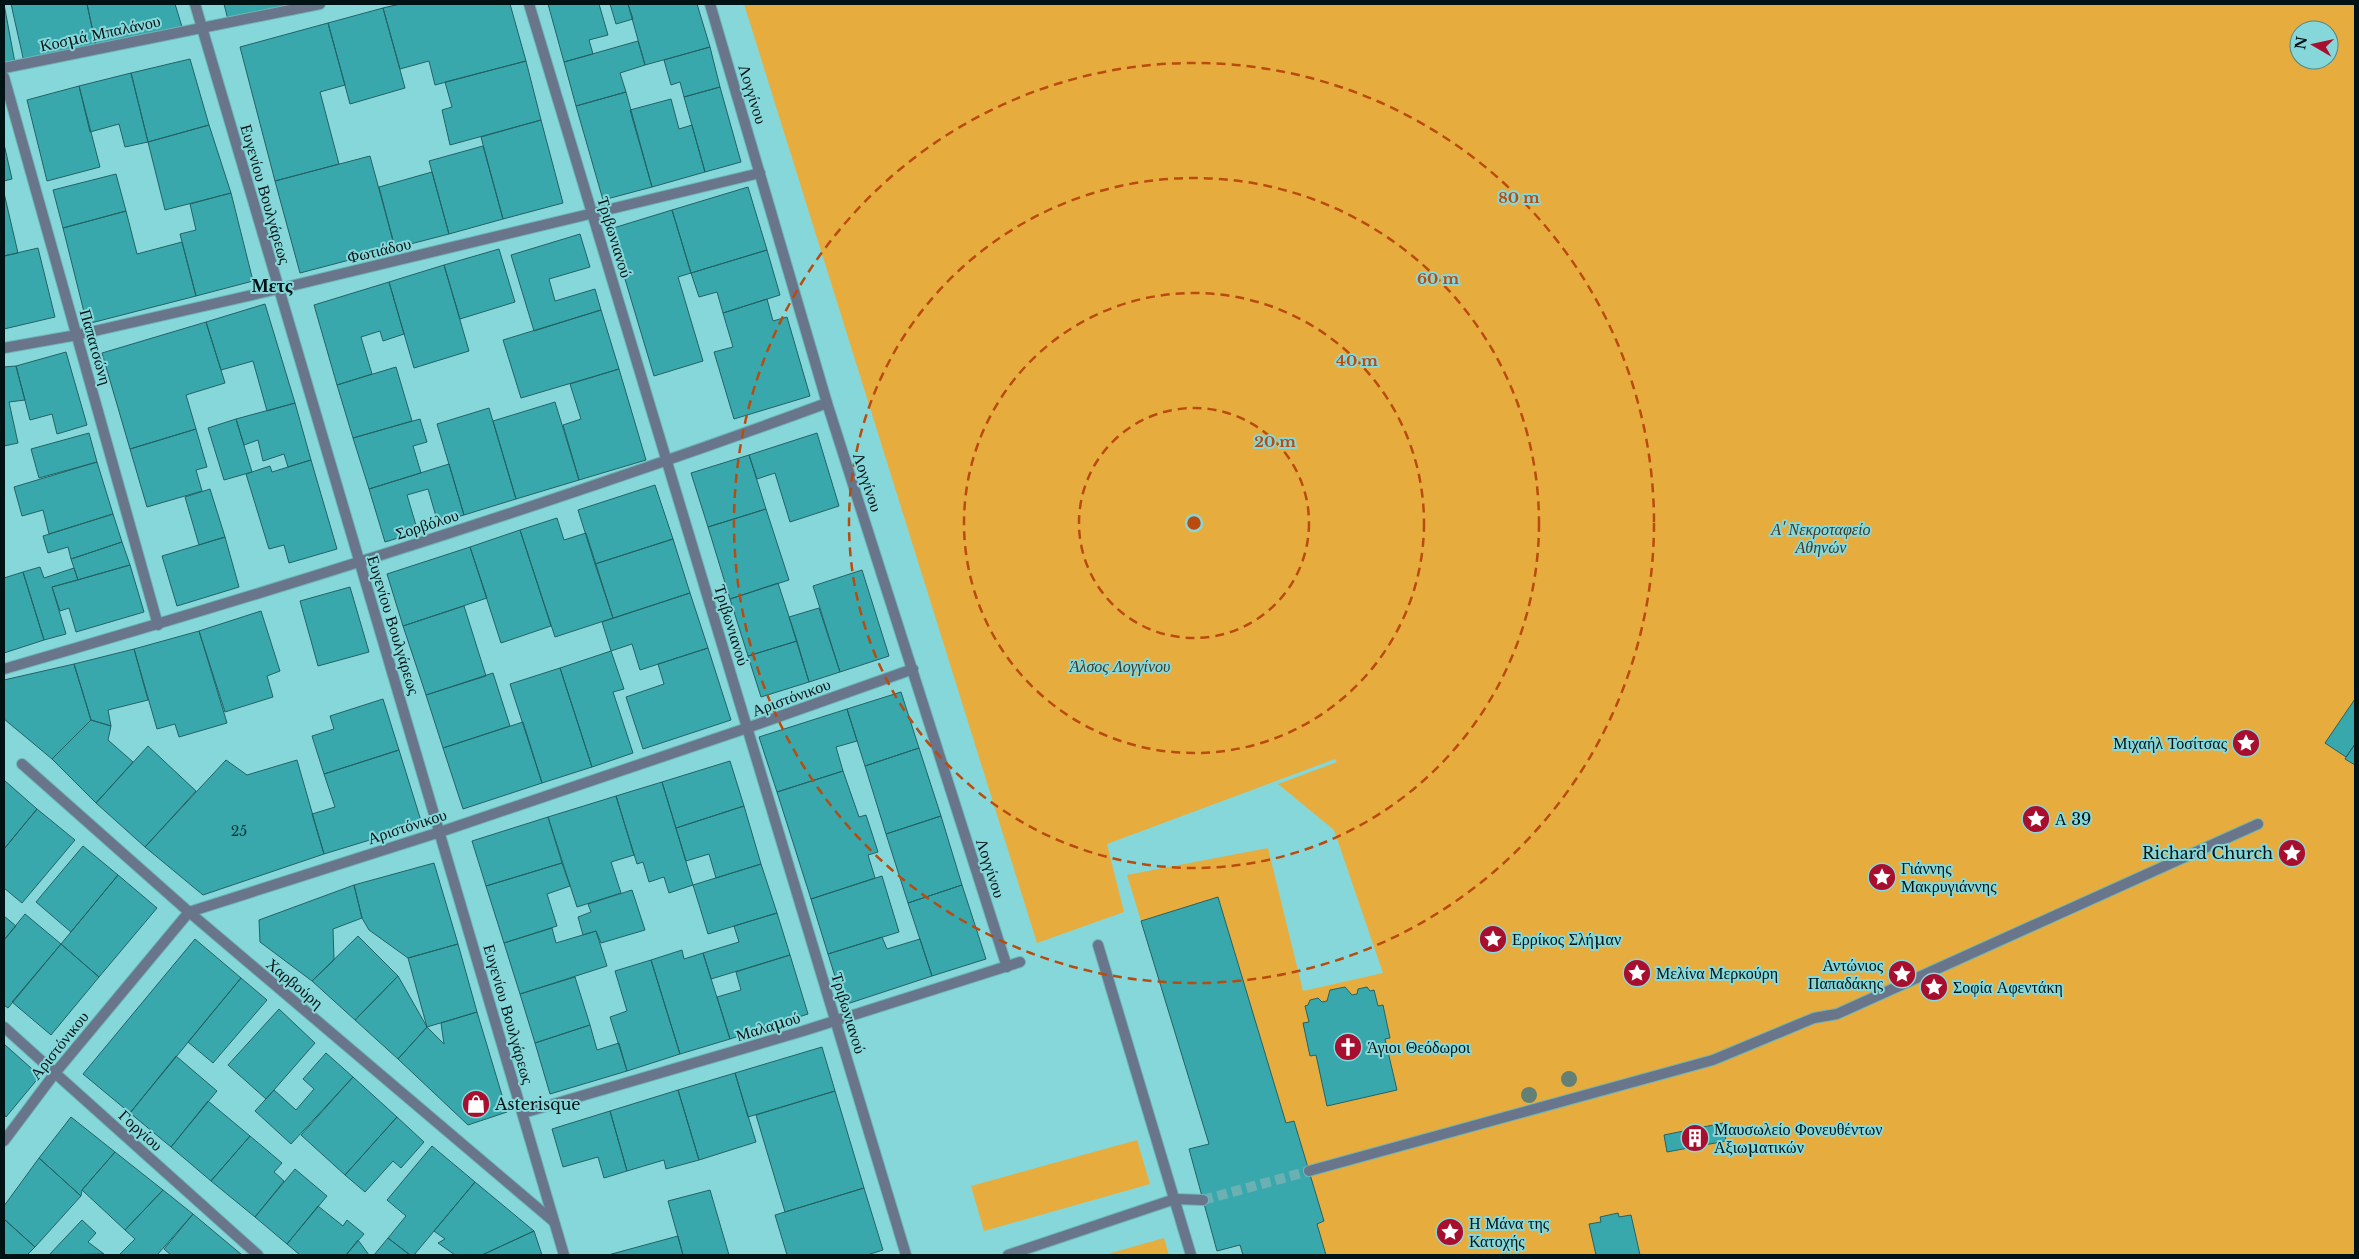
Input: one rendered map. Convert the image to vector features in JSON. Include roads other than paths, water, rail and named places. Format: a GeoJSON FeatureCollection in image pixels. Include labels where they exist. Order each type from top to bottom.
{"type":"FeatureCollection","features":[{"type":"Feature","properties":{"kind":"street","name":"Ευγενίου Βουλγάρεως"},"geometry":{"type":"LineString","coordinates":[[195,4],[564,1255]]}},
{"type":"Feature","properties":{"kind":"street","name":"Κοσμά Μπαλάνου"},"geometry":{"type":"LineString","coordinates":[[4,68],[320,4]]}},
{"type":"Feature","properties":{"kind":"street","name":"Τριβωνιανού"},"geometry":{"type":"LineString","coordinates":[[529,4],[906,1255]]}},
{"type":"Feature","properties":{"kind":"street","name":"Λογγίνου"},"geometry":{"type":"LineString","coordinates":[[710,4],[827,404],[1007,967]]}},
{"type":"Feature","properties":{"kind":"street","name":"Παπατσώνη"},"geometry":{"type":"LineString","coordinates":[[4,77],[158,625]]}},
{"type":"Feature","properties":{"kind":"street","name":"Φωτιάδου"},"geometry":{"type":"LineString","coordinates":[[4,348],[77,335],[278,289],[760,173]]}},
{"type":"Feature","properties":{"kind":"street","name":"Σορβόλου"},"geometry":{"type":"LineString","coordinates":[[4,669],[158,625],[359,562],[666,462],[827,404]]}},
{"type":"Feature","properties":{"kind":"street","name":"Αριστόνικου"},"geometry":{"type":"LineString","coordinates":[[4,1141],[55,1073],[189,912],[440,832],[747,728],[912,669]]}},
{"type":"Feature","properties":{"kind":"street","name":"Χαρβούρη"},"geometry":{"type":"LineString","coordinates":[[22,764],[189,912],[553,1221]]}},
{"type":"Feature","properties":{"kind":"street"},"geometry":{"type":"LineString","coordinates":[[1309,1171],[1713,1060],[1814,1018],[1837,1014],[2258,824]]}},
{"type":"Feature","properties":{"kind":"street"},"geometry":{"type":"LineString","coordinates":[[1098,945],[1191,1255]]}},
{"type":"Feature","properties":{"kind":"street","name":"Μαλαμού"},"geometry":{"type":"LineString","coordinates":[[523,1113],[835,1020],[1020,962]]}},
{"type":"Feature","properties":{"kind":"street","name":"Γοργίου"},"geometry":{"type":"LineString","coordinates":[[4,1027],[258,1255]]}},
{"type":"Feature","properties":{"kind":"street"},"geometry":{"type":"LineString","coordinates":[[1008,1255],[1174,1199],[1203,1200]]}},
{"type":"Feature","properties":{"kind":"tunnel"},"geometry":{"type":"LineString","coordinates":[[1203,1200],[1309,1171]]}},
{"type":"Feature","properties":{"kind":"place","name":"Μιχαήλ Τοσίτσας"},"geometry":{"type":"Point","coordinates":[2246,743]}},
{"type":"Feature","properties":{"kind":"place","name":"Α 39"},"geometry":{"type":"Point","coordinates":[2036,819]}},
{"type":"Feature","properties":{"kind":"place","name":"Richard Church"},"geometry":{"type":"Point","coordinates":[2292,853]}},
{"type":"Feature","properties":{"kind":"place","name":"Γιάννης Μακρυγιάννης"},"geometry":{"type":"Point","coordinates":[1882,877]}},
{"type":"Feature","properties":{"kind":"place","name":"Ερρίκος Σλήμαν"},"geometry":{"type":"Point","coordinates":[1493,939]}},
{"type":"Feature","properties":{"kind":"place","name":"Μελίνα Μερκούρη"},"geometry":{"type":"Point","coordinates":[1637,973]}},
{"type":"Feature","properties":{"kind":"place","name":"Αντώνιος Παπαδάκης"},"geometry":{"type":"Point","coordinates":[1902,974]}},
{"type":"Feature","properties":{"kind":"place","name":"Σοφία Αφεντάκη"},"geometry":{"type":"Point","coordinates":[1934,987]}},
{"type":"Feature","properties":{"kind":"place","name":"Άγιοι Θεόδωροι"},"geometry":{"type":"Point","coordinates":[1348,1047]}},
{"type":"Feature","properties":{"kind":"place","name":"Asterisque"},"geometry":{"type":"Point","coordinates":[476,1104]}},
{"type":"Feature","properties":{"kind":"place","name":"Μαυσωλείο Φονευθέντων Αξιωματικών"},"geometry":{"type":"Point","coordinates":[1695,1138]}},
{"type":"Feature","properties":{"kind":"place","name":"Η Μάνα της Κατοχής"},"geometry":{"type":"Point","coordinates":[1450,1232]}},
{"type":"Feature","properties":{"kind":"district","name":"Μετς"},"geometry":{"type":"Point","coordinates":[272,286]}},
{"type":"Feature","properties":{"kind":"park label","name":"Α' Νεκροταφείο Αθηνών"},"geometry":{"type":"Point","coordinates":[1821,538]}},
{"type":"Feature","properties":{"kind":"park label","name":"Άλσος Λογγίνου"},"geometry":{"type":"Point","coordinates":[1120,666]}}]}
